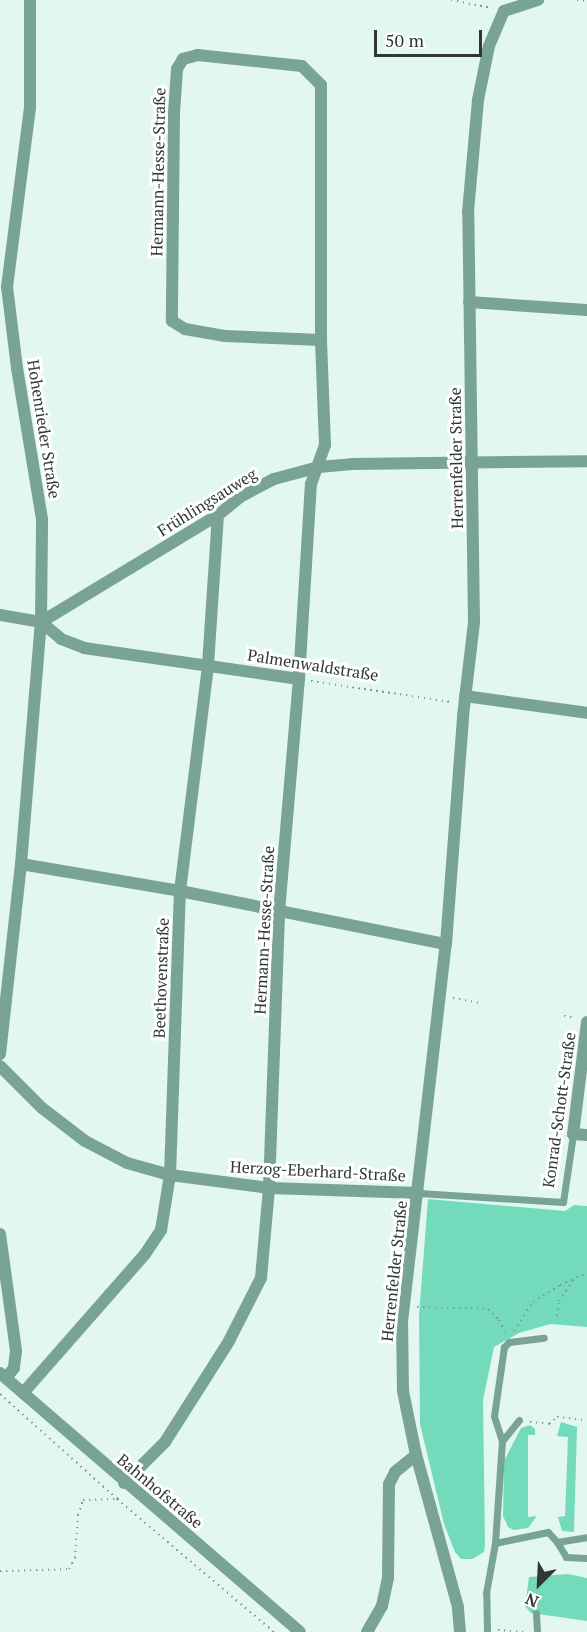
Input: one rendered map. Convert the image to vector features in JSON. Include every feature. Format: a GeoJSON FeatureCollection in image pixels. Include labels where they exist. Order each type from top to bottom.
{"type":"FeatureCollection","features":[{"type":"Feature","properties":{"kind":"street","name":"Hohenrieder Straße"},"geometry":{"type":"LineString","coordinates":[[0,1054],[21,864],[41,622],[42,519],[17,368],[7,287],[30,108],[30,0]]}},
{"type":"Feature","properties":{"kind":"street"},"geometry":{"type":"LineString","coordinates":[[504,11],[538,0]]}},
{"type":"Feature","properties":{"kind":"street","name":"Herrenfelder Straße"},"geometry":{"type":"LineString","coordinates":[[460,1632],[458,1607],[417,1455],[403,1391],[404,1306],[446,944],[465,696],[474,622],[468,212],[478,100],[489,46],[504,11]]}},
{"type":"Feature","properties":{"kind":"street","name":"Hermann-Hesse-Straße"},"geometry":{"type":"LineString","coordinates":[[126,1485],[165,1442],[229,1341],[261,1278],[268,1188],[279,912],[299,679],[311,484],[325,446],[321,339],[321,85],[302,66],[198,55],[183,59],[177,69],[174,113],[172,321],[185,329],[225,336],[321,339]]}},
{"type":"Feature","properties":{"kind":"street"},"geometry":{"type":"LineString","coordinates":[[470,302],[587,310]]}},
{"type":"Feature","properties":{"kind":"street","name":"Frühlingsauweg"},"geometry":{"type":"LineString","coordinates":[[41,622],[218,515],[240,497],[274,479],[319,467],[587,461]]}},
{"type":"Feature","properties":{"kind":"street","name":"Beethovenstraße"},"geometry":{"type":"LineString","coordinates":[[23,1393],[161,1230],[170,1175],[180,891],[208,665],[218,515]]}},
{"type":"Feature","properties":{"kind":"street"},"geometry":{"type":"LineString","coordinates":[[0,615],[41,622]]}},
{"type":"Feature","properties":{"kind":"street","name":"Palmenwaldstraße"},"geometry":{"type":"LineString","coordinates":[[41,622],[61,639],[84,648],[299,679]]}},
{"type":"Feature","properties":{"kind":"street"},"geometry":{"type":"LineString","coordinates":[[465,696],[587,713]]}},
{"type":"Feature","properties":{"kind":"street"},"geometry":{"type":"LineString","coordinates":[[21,864],[180,891],[446,944]]}},
{"type":"Feature","properties":{"kind":"street","name":"Konrad-Schott-Straße"},"geometry":{"type":"LineString","coordinates":[[573,1134],[587,1022]]}},
{"type":"Feature","properties":{"kind":"street","name":"Herzog-Eberhard-Straße"},"geometry":{"type":"LineString","coordinates":[[0,1066],[42,1108],[85,1141],[127,1163],[170,1175],[268,1188],[418,1192]]}},
{"type":"Feature","properties":{"kind":"street"},"geometry":{"type":"LineString","coordinates":[[573,1134],[587,1135]]}},
{"type":"Feature","properties":{"kind":"street"},"geometry":{"type":"LineString","coordinates":[[0,1234],[16,1351],[14,1368],[3,1376]]}},
{"type":"Feature","properties":{"kind":"street","name":"Bahnhofstraße"},"geometry":{"type":"LineString","coordinates":[[3,1376],[126,1485],[300,1632]]}},
{"type":"Feature","properties":{"kind":"street"},"geometry":{"type":"LineString","coordinates":[[367,1632],[382,1606],[388,1578],[389,1484],[395,1472],[417,1455]]}},
{"type":"Feature","properties":{"kind":"lane","name":"Konrad-Schott-Straße"},"geometry":{"type":"LineString","coordinates":[[418,1192],[563,1202],[573,1134]]}},
{"type":"Feature","properties":{"kind":"lane"},"geometry":{"type":"LineString","coordinates":[[487,1630],[486,1593],[495,1543],[502,1441],[494,1416],[504,1347],[510,1342],[544,1338]]}},
{"type":"Feature","properties":{"kind":"lane"},"geometry":{"type":"LineString","coordinates":[[502,1441],[519,1420]]}},
{"type":"Feature","properties":{"kind":"lane"},"geometry":{"type":"LineString","coordinates":[[495,1543],[548,1532],[566,1557],[587,1558]]}},
{"type":"Feature","properties":{"kind":"lane"},"geometry":{"type":"LineString","coordinates":[[557,1542],[587,1537]]}},
{"type":"Feature","properties":{"kind":"lane"},"geometry":{"type":"LineString","coordinates":[[536,1613],[537,1632]]}},
{"type":"Feature","properties":{"kind":"path"},"geometry":{"type":"LineString","coordinates":[[451,0],[504,11]]}},
{"type":"Feature","properties":{"kind":"path"},"geometry":{"type":"LineString","coordinates":[[578,0],[587,1]]}},
{"type":"Feature","properties":{"kind":"path","name":"Palmenwaldstraße"},"geometry":{"type":"LineString","coordinates":[[299,679],[449,703],[465,696]]}},
{"type":"Feature","properties":{"kind":"path"},"geometry":{"type":"LineString","coordinates":[[440,996],[480,1003]]}},
{"type":"Feature","properties":{"kind":"path"},"geometry":{"type":"LineString","coordinates":[[510,1342],[516,1325],[533,1302],[587,1273]]}},
{"type":"Feature","properties":{"kind":"path"},"geometry":{"type":"LineString","coordinates":[[557,1316],[559,1301],[574,1279]]}},
{"type":"Feature","properties":{"kind":"path"},"geometry":{"type":"LineString","coordinates":[[404,1306],[488,1309],[499,1320],[510,1342]]}},
{"type":"Feature","properties":{"kind":"path"},"geometry":{"type":"LineString","coordinates":[[0,1394],[117,1499],[274,1632]]}},
{"type":"Feature","properties":{"kind":"path"},"geometry":{"type":"LineString","coordinates":[[519,1420],[549,1424],[557,1417],[587,1420]]}},
{"type":"Feature","properties":{"kind":"path"},"geometry":{"type":"LineString","coordinates":[[117,1499],[126,1485]]}},
{"type":"Feature","properties":{"kind":"path"},"geometry":{"type":"LineString","coordinates":[[0,1571],[69,1569],[75,1558],[78,1515],[83,1500],[117,1499]]}},
{"type":"Feature","properties":{"kind":"path"},"geometry":{"type":"LineString","coordinates":[[487,1630],[531,1632]]}},
{"type":"Feature","properties":{"kind":"green space"},"geometry":{"type":"Polygon","coordinates":[[[428,1199],[565,1211],[574,1205],[587,1206],[587,1327],[550,1324],[519,1333],[494,1347],[483,1400],[485,1545],[484,1552],[472,1559],[461,1559],[455,1552],[444,1524],[420,1424],[419,1315],[428,1199]]]}},
{"type":"Feature","properties":{"kind":"green space"},"geometry":{"type":"Polygon","coordinates":[[[561,1422],[577,1427],[574,1532],[562,1531],[558,1517],[565,1516],[568,1437],[557,1436],[561,1422]]]}},
{"type":"Feature","properties":{"kind":"green space"},"geometry":{"type":"Polygon","coordinates":[[[530,1425],[535,1429],[535,1435],[528,1435],[528,1517],[537,1516],[528,1528],[514,1530],[508,1527],[503,1516],[504,1461],[521,1428],[530,1425]]]}},
{"type":"Feature","properties":{"kind":"green space"},"geometry":{"type":"Polygon","coordinates":[[[568,1574],[587,1578],[587,1621],[531,1613],[525,1606],[529,1577],[568,1574]]]}}]}
